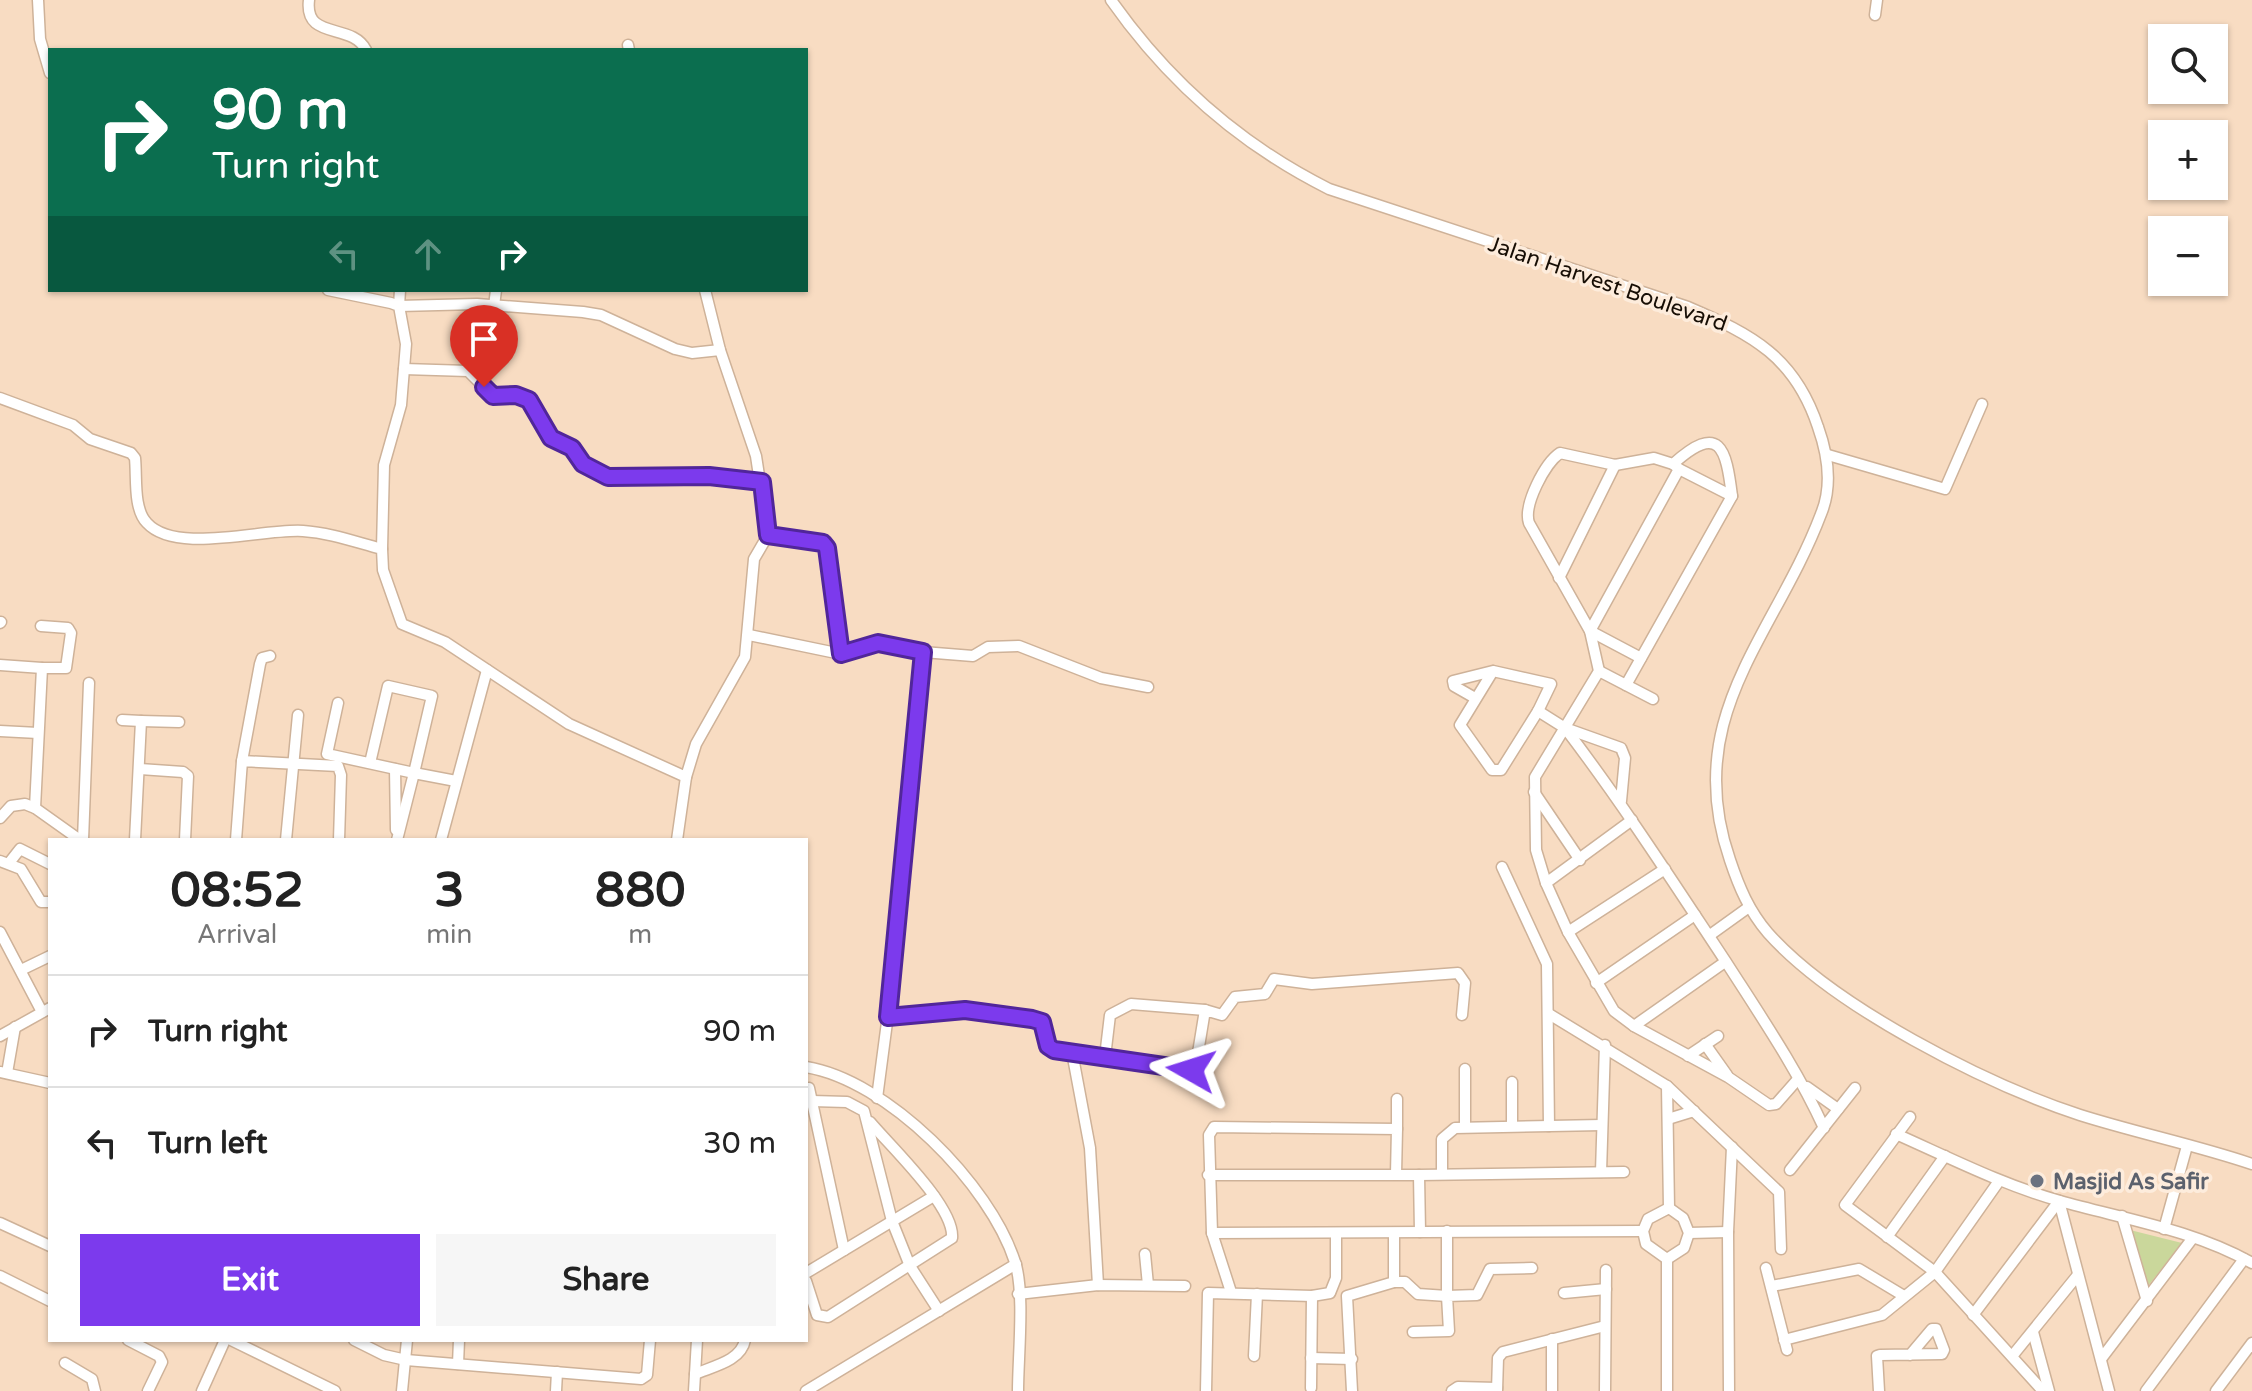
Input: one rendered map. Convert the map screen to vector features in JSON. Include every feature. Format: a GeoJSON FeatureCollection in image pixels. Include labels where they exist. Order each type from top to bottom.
{"type":"FeatureCollection","features":[{"type":"Feature","properties":{"kind":"street"},"geometry":{"type":"LineString","coordinates":[[38,0],[40,39],[48,66]]}},
{"type":"Feature","properties":{"kind":"street"},"geometry":{"type":"LineString","coordinates":[[309,0],[310,19],[315,24],[351,35],[364,48]]}},
{"type":"Feature","properties":{"kind":"street","name":"Jalan Harvest Boulevard"},"geometry":{"type":"LineString","coordinates":[[1111,0],[1140,39],[1188,92],[1254,146],[1288,168],[1329,189],[1688,307],[1732,326],[1770,350],[1802,386],[1828,455],[1822,513],[1741,669],[1722,726],[1716,774],[1721,834],[1749,907],[1769,934],[1824,980],[1896,1030],[1981,1074],[2077,1114],[2252,1164]]}},
{"type":"Feature","properties":{"kind":"street"},"geometry":{"type":"LineString","coordinates":[[1875,15],[1877,0]]}},
{"type":"Feature","properties":{"kind":"street"},"geometry":{"type":"LineString","coordinates":[[337,292],[399,306],[494,306],[601,315],[675,349],[692,353],[720,350]]}},
{"type":"Feature","properties":{"kind":"street"},"geometry":{"type":"LineString","coordinates":[[400,292],[399,306],[406,344],[401,405],[384,465],[382,549],[383,570],[402,624],[445,642],[569,724],[686,777]]}},
{"type":"Feature","properties":{"kind":"street"},"geometry":{"type":"LineString","coordinates":[[494,306],[496,292]]}},
{"type":"Feature","properties":{"kind":"street"},"geometry":{"type":"LineString","coordinates":[[677,838],[686,777],[696,744],[745,657],[754,559],[768,535],[762,482],[720,350],[706,292]]}},
{"type":"Feature","properties":{"kind":"street"},"geometry":{"type":"LineString","coordinates":[[404,369],[468,371],[479,378],[493,396],[522,396],[533,406],[551,438],[572,448],[583,464],[608,477],[709,476],[762,482]]}},
{"type":"Feature","properties":{"kind":"street"},"geometry":{"type":"LineString","coordinates":[[0,398],[73,425],[102,445],[131,453],[135,458],[139,508],[144,521],[153,529],[177,536],[226,539],[302,531],[341,537],[382,549]]}},
{"type":"Feature","properties":{"kind":"street"},"geometry":{"type":"LineString","coordinates":[[1828,455],[1945,489],[1982,404]]}},
{"type":"Feature","properties":{"kind":"street"},"geometry":{"type":"LineString","coordinates":[[1590,631],[1676,466],[1688,451],[1709,442],[1717,444],[1723,450],[1732,496],[1626,685]]}},
{"type":"Feature","properties":{"kind":"street"},"geometry":{"type":"LineString","coordinates":[[1732,496],[1676,466],[1654,458],[1615,465],[1560,453],[1551,461],[1527,509],[1529,523],[1590,631],[1599,671],[1539,768],[1534,792],[1536,850],[1546,883],[1568,932],[1614,1011],[1634,1026],[1728,1077],[1772,1105],[1801,1082]]}},
{"type":"Feature","properties":{"kind":"street"},"geometry":{"type":"LineString","coordinates":[[1559,578],[1615,465]]}},
{"type":"Feature","properties":{"kind":"street"},"geometry":{"type":"LineString","coordinates":[[768,535],[825,546],[841,654]]}},
{"type":"Feature","properties":{"kind":"street"},"geometry":{"type":"LineString","coordinates":[[0,665],[66,668],[71,633],[68,628],[41,626]]}},
{"type":"Feature","properties":{"kind":"street"},"geometry":{"type":"LineString","coordinates":[[1590,631],[1641,658]]}},
{"type":"Feature","properties":{"kind":"street"},"geometry":{"type":"LineString","coordinates":[[749,635],[841,654],[878,643],[923,652],[973,656],[988,647],[1019,646],[1101,678],[1148,687]]}},
{"type":"Feature","properties":{"kind":"street"},"geometry":{"type":"LineString","coordinates":[[877,1098],[888,1017],[923,652]]}},
{"type":"Feature","properties":{"kind":"street"},"geometry":{"type":"LineString","coordinates":[[236,838],[242,761],[260,664],[262,658],[270,656]]}},
{"type":"Feature","properties":{"kind":"street"},"geometry":{"type":"LineString","coordinates":[[35,808],[42,668]]}},
{"type":"Feature","properties":{"kind":"street"},"geometry":{"type":"LineString","coordinates":[[442,838],[487,670]]}},
{"type":"Feature","properties":{"kind":"street"},"geometry":{"type":"LineString","coordinates":[[1475,698],[1454,686],[1453,681],[1493,671],[1551,684],[1546,716],[1504,768],[1497,771],[1492,770],[1460,728],[1460,721],[1493,671]]}},
{"type":"Feature","properties":{"kind":"street"},"geometry":{"type":"LineString","coordinates":[[1599,671],[1653,699]]}},
{"type":"Feature","properties":{"kind":"street"},"geometry":{"type":"LineString","coordinates":[[82,838],[89,683]]}},
{"type":"Feature","properties":{"kind":"street"},"geometry":{"type":"LineString","coordinates":[[370,763],[388,686],[432,696],[398,838]]}},
{"type":"Feature","properties":{"kind":"street"},"geometry":{"type":"LineString","coordinates":[[338,703],[327,754],[456,781]]}},
{"type":"Feature","properties":{"kind":"street"},"geometry":{"type":"LineString","coordinates":[[286,838],[290,766],[298,715]]}},
{"type":"Feature","properties":{"kind":"street"},"geometry":{"type":"LineString","coordinates":[[1546,716],[1565,728],[1624,752],[1621,801]]}},
{"type":"Feature","properties":{"kind":"street"},"geometry":{"type":"LineString","coordinates":[[122,720],[179,722]]}},
{"type":"Feature","properties":{"kind":"street"},"geometry":{"type":"LineString","coordinates":[[135,838],[141,721]]}},
{"type":"Feature","properties":{"kind":"street"},"geometry":{"type":"LineString","coordinates":[[1565,728],[1621,801],[1710,935],[1801,1082],[1824,1128]]}},
{"type":"Feature","properties":{"kind":"street"},"geometry":{"type":"LineString","coordinates":[[0,731],[38,733]]}},
{"type":"Feature","properties":{"kind":"street"},"geometry":{"type":"LineString","coordinates":[[242,761],[290,766],[334,764],[340,769],[339,838]]}},
{"type":"Feature","properties":{"kind":"street"},"geometry":{"type":"LineString","coordinates":[[140,769],[188,776],[185,838]]}},
{"type":"Feature","properties":{"kind":"street"},"geometry":{"type":"LineString","coordinates":[[395,769],[397,838]]}},
{"type":"Feature","properties":{"kind":"street"},"geometry":{"type":"LineString","coordinates":[[1534,792],[1580,860]]}},
{"type":"Feature","properties":{"kind":"street"},"geometry":{"type":"LineString","coordinates":[[1,812],[17,804],[35,808],[79,838]]}},
{"type":"Feature","properties":{"kind":"street"},"geometry":{"type":"LineString","coordinates":[[1546,883],[1632,820]]}},
{"type":"Feature","properties":{"kind":"street"},"geometry":{"type":"LineString","coordinates":[[48,863],[20,849],[4,862],[21,869],[41,902],[48,902]]}},
{"type":"Feature","properties":{"kind":"street"},"geometry":{"type":"LineString","coordinates":[[1502,867],[1544,953],[1549,1014],[1549,1126]]}},
{"type":"Feature","properties":{"kind":"street"},"geometry":{"type":"LineString","coordinates":[[1568,932],[1665,869]]}},
{"type":"Feature","properties":{"kind":"street"},"geometry":{"type":"LineString","coordinates":[[1710,935],[1749,907]]}},
{"type":"Feature","properties":{"kind":"street"},"geometry":{"type":"LineString","coordinates":[[1596,983],[1695,915]]}},
{"type":"Feature","properties":{"kind":"street"},"geometry":{"type":"LineString","coordinates":[[0,932],[46,1010],[0,1035]]}},
{"type":"Feature","properties":{"kind":"street"},"geometry":{"type":"LineString","coordinates":[[21,970],[48,957]]}},
{"type":"Feature","properties":{"kind":"street"},"geometry":{"type":"LineString","coordinates":[[1634,1026],[1725,962]]}},
{"type":"Feature","properties":{"kind":"street"},"geometry":{"type":"LineString","coordinates":[[1105,1057],[1110,1015],[1120,1007],[1131,1004],[1205,1010],[1222,1015],[1235,997],[1265,994],[1274,979],[1312,984],[1458,973],[1465,983],[1462,1015]]}},
{"type":"Feature","properties":{"kind":"street"},"geometry":{"type":"LineString","coordinates":[[888,1017],[965,1010],[1032,1019],[1042,1022],[1051,1049],[1191,1070],[1196,1065],[1205,1010]]}},
{"type":"Feature","properties":{"kind":"street"},"geometry":{"type":"LineString","coordinates":[[1549,1014],[1605,1045],[1667,1086],[1779,1192],[1781,1249]]}},
{"type":"Feature","properties":{"kind":"street"},"geometry":{"type":"LineString","coordinates":[[15,1027],[4,1073],[48,1083]]}},
{"type":"Feature","properties":{"kind":"street"},"geometry":{"type":"LineString","coordinates":[[1688,1056],[1718,1036]]}},
{"type":"Feature","properties":{"kind":"street"},"geometry":{"type":"LineString","coordinates":[[1705,1044],[1728,1077]]}},
{"type":"Feature","properties":{"kind":"street"},"geometry":{"type":"LineString","coordinates":[[1601,1172],[1605,1045]]}},
{"type":"Feature","properties":{"kind":"street"},"geometry":{"type":"LineString","coordinates":[[1072,1052],[1090,1148],[1098,1285]]}},
{"type":"Feature","properties":{"kind":"street"},"geometry":{"type":"LineString","coordinates":[[808,1067],[839,1075],[877,1098],[915,1127],[964,1174],[1003,1235],[1016,1264],[1018,1391]]}},
{"type":"Feature","properties":{"kind":"street"},"geometry":{"type":"LineString","coordinates":[[1465,1069],[1465,1126]]}},
{"type":"Feature","properties":{"kind":"street"},"geometry":{"type":"LineString","coordinates":[[1512,1082],[1512,1126]]}},
{"type":"Feature","properties":{"kind":"street"},"geometry":{"type":"LineString","coordinates":[[1801,1082],[1838,1109]]}},
{"type":"Feature","properties":{"kind":"street"},"geometry":{"type":"LineString","coordinates":[[1667,1086],[1669,1208]]}},
{"type":"Feature","properties":{"kind":"street"},"geometry":{"type":"LineString","coordinates":[[809,1088],[844,1250]]}},
{"type":"Feature","properties":{"kind":"street"},"geometry":{"type":"LineString","coordinates":[[1790,1170],[1855,1088]]}},
{"type":"Feature","properties":{"kind":"street"},"geometry":{"type":"LineString","coordinates":[[1396,1174],[1397,1099]]}},
{"type":"Feature","properties":{"kind":"street"},"geometry":{"type":"LineString","coordinates":[[808,1287],[817,1315],[825,1318],[952,1238],[952,1229],[934,1196],[857,1106],[812,1101]]}},
{"type":"Feature","properties":{"kind":"street"},"geometry":{"type":"LineString","coordinates":[[1668,1119],[1694,1111]]}},
{"type":"Feature","properties":{"kind":"street"},"geometry":{"type":"LineString","coordinates":[[1910,1117],[1845,1205],[1935,1272],[2043,1391]]}},
{"type":"Feature","properties":{"kind":"street"},"geometry":{"type":"LineString","coordinates":[[870,1122],[892,1221],[910,1266],[939,1311]]}},
{"type":"Feature","properties":{"kind":"street"},"geometry":{"type":"LineString","coordinates":[[1442,1174],[1442,1139],[1446,1131],[1465,1126],[1602,1125]]}},
{"type":"Feature","properties":{"kind":"street"},"geometry":{"type":"LineString","coordinates":[[1231,1292],[1212,1233],[1209,1131],[1214,1127],[1397,1129]]}},
{"type":"Feature","properties":{"kind":"street"},"geometry":{"type":"LineString","coordinates":[[1896,1134],[1999,1181],[2059,1201],[2164,1229],[2248,1261],[2146,1391]]}},
{"type":"Feature","properties":{"kind":"street"},"geometry":{"type":"LineString","coordinates":[[2164,1229],[2187,1146]]}},
{"type":"Feature","properties":{"kind":"street"},"geometry":{"type":"LineString","coordinates":[[1729,1391],[1728,1232],[1732,1147]]}},
{"type":"Feature","properties":{"kind":"street"},"geometry":{"type":"LineString","coordinates":[[1887,1237],[1945,1156]]}},
{"type":"Feature","properties":{"kind":"street"},"geometry":{"type":"LineString","coordinates":[[1208,1175],[1624,1172]]}},
{"type":"Feature","properties":{"kind":"street"},"geometry":{"type":"LineString","coordinates":[[1419,1175],[1420,1232]]}},
{"type":"Feature","properties":{"kind":"street"},"geometry":{"type":"LineString","coordinates":[[1766,1268],[1786,1345],[1879,1318],[1935,1272],[1999,1181]]}},
{"type":"Feature","properties":{"kind":"street"},"geometry":{"type":"LineString","coordinates":[[808,1272],[934,1196]]}},
{"type":"Feature","properties":{"kind":"street"},"geometry":{"type":"LineString","coordinates":[[2059,1201],[2109,1391]]}},
{"type":"Feature","properties":{"kind":"street"},"geometry":{"type":"LineString","coordinates":[[1973,1315],[2059,1201]]}},
{"type":"Feature","properties":{"kind":"street"},"geometry":{"type":"LineString","coordinates":[[1667,1259],[1646,1244],[1643,1231],[1648,1219],[1669,1208]]}},
{"type":"Feature","properties":{"kind":"street"},"geometry":{"type":"LineString","coordinates":[[1667,1259],[1684,1248],[1689,1233],[1683,1218],[1669,1208]]}},
{"type":"Feature","properties":{"kind":"street"},"geometry":{"type":"LineString","coordinates":[[2122,1216],[2147,1301]]}},
{"type":"Feature","properties":{"kind":"street"},"geometry":{"type":"LineString","coordinates":[[0,1223],[48,1245]]}},
{"type":"Feature","properties":{"kind":"street"},"geometry":{"type":"LineString","coordinates":[[1413,1332],[1449,1331],[1447,1231]]}},
{"type":"Feature","properties":{"kind":"street"},"geometry":{"type":"LineString","coordinates":[[1212,1233],[1643,1231]]}},
{"type":"Feature","properties":{"kind":"street"},"geometry":{"type":"LineString","coordinates":[[1689,1233],[1728,1232]]}},
{"type":"Feature","properties":{"kind":"street"},"geometry":{"type":"LineString","coordinates":[[1394,1233],[1394,1282]]}},
{"type":"Feature","properties":{"kind":"street"},"geometry":{"type":"LineString","coordinates":[[1206,1391],[1208,1293],[1312,1296],[1330,1293],[1335,1287],[1336,1234]]}},
{"type":"Feature","properties":{"kind":"street"},"geometry":{"type":"LineString","coordinates":[[2101,1359],[2192,1239]]}},
{"type":"Feature","properties":{"kind":"street"},"geometry":{"type":"LineString","coordinates":[[1145,1254],[1148,1285]]}},
{"type":"Feature","properties":{"kind":"street"},"geometry":{"type":"LineString","coordinates":[[1667,1259],[1667,1391]]}},
{"type":"Feature","properties":{"kind":"street"},"geometry":{"type":"LineString","coordinates":[[806,1391],[1016,1264]]}},
{"type":"Feature","properties":{"kind":"street"},"geometry":{"type":"LineString","coordinates":[[1352,1391],[1348,1294],[1405,1282],[1418,1294],[1477,1295],[1490,1269],[1532,1268]]}},
{"type":"Feature","properties":{"kind":"street"},"geometry":{"type":"LineString","coordinates":[[1772,1286],[1859,1269],[1913,1289]]}},
{"type":"Feature","properties":{"kind":"street"},"geometry":{"type":"LineString","coordinates":[[1605,1391],[1606,1270]]}},
{"type":"Feature","properties":{"kind":"street"},"geometry":{"type":"LineString","coordinates":[[0,1276],[48,1300]]}},
{"type":"Feature","properties":{"kind":"street"},"geometry":{"type":"LineString","coordinates":[[2013,1355],[2077,1276]]}},
{"type":"Feature","properties":{"kind":"street"},"geometry":{"type":"LineString","coordinates":[[1018,1294],[1098,1285],[1185,1286]]}},
{"type":"Feature","properties":{"kind":"street"},"geometry":{"type":"LineString","coordinates":[[1564,1293],[1606,1289]]}},
{"type":"Feature","properties":{"kind":"street"},"geometry":{"type":"LineString","coordinates":[[1254,1356],[1257,1294]]}},
{"type":"Feature","properties":{"kind":"street"},"geometry":{"type":"LineString","coordinates":[[1311,1388],[1312,1296]]}},
{"type":"Feature","properties":{"kind":"street"},"geometry":{"type":"LineString","coordinates":[[1452,1391],[1458,1387],[1497,1390],[1500,1354],[1605,1326]]}},
{"type":"Feature","properties":{"kind":"street"},"geometry":{"type":"LineString","coordinates":[[2033,1332],[2049,1391]]}},
{"type":"Feature","properties":{"kind":"street"},"geometry":{"type":"LineString","coordinates":[[1552,1339],[1552,1391]]}},
{"type":"Feature","properties":{"kind":"street"},"geometry":{"type":"LineString","coordinates":[[132,1342],[152,1351],[162,1362],[148,1391]]}},
{"type":"Feature","properties":{"kind":"street"},"geometry":{"type":"LineString","coordinates":[[202,1391],[224,1342]]}},
{"type":"Feature","properties":{"kind":"street"},"geometry":{"type":"LineString","coordinates":[[235,1342],[335,1391]]}},
{"type":"Feature","properties":{"kind":"street"},"geometry":{"type":"LineString","coordinates":[[361,1342],[384,1355],[406,1360],[641,1379],[647,1375],[650,1342]]}},
{"type":"Feature","properties":{"kind":"street"},"geometry":{"type":"LineString","coordinates":[[402,1391],[407,1342]]}},
{"type":"Feature","properties":{"kind":"street"},"geometry":{"type":"LineString","coordinates":[[458,1364],[459,1342]]}},
{"type":"Feature","properties":{"kind":"street"},"geometry":{"type":"LineString","coordinates":[[694,1391],[697,1342]]}},
{"type":"Feature","properties":{"kind":"street"},"geometry":{"type":"LineString","coordinates":[[695,1374],[741,1353],[744,1342]]}},
{"type":"Feature","properties":{"kind":"street"},"geometry":{"type":"LineString","coordinates":[[2216,1391],[2252,1343]]}},
{"type":"Feature","properties":{"kind":"street"},"geometry":{"type":"LineString","coordinates":[[1879,1391],[1877,1356],[1910,1355]]}},
{"type":"Feature","properties":{"kind":"street"},"geometry":{"type":"LineString","coordinates":[[1311,1358],[1352,1359]]}},
{"type":"Feature","properties":{"kind":"street"},"geometry":{"type":"LineString","coordinates":[[65,1363],[92,1379],[95,1391]]}},
{"type":"Feature","properties":{"kind":"street"},"geometry":{"type":"LineString","coordinates":[[556,1391],[557,1372]]}},
{"type":"Feature","properties":{"kind":"green space"},"geometry":{"type":"Polygon","coordinates":[[[2130,1230],[2182,1243],[2148,1286],[2130,1230]]]}},
{"type":"Feature","properties":{"kind":"place","name":"Masjid As Safir"},"geometry":{"type":"Point","coordinates":[2037,1181]}},
{"type":"Feature","properties":{"kind":"route"},"geometry":{"type":"LineString","coordinates":[[484,387],[493,396],[516,395],[529,400],[551,438],[572,448],[583,464],[608,477],[709,476],[762,482],[768,535],[823,543],[827,548],[841,654],[862,645],[878,643],[923,652],[888,1017],[919,1017],[965,1010],[1032,1019],[1042,1022],[1048,1046],[1054,1050],[1191,1070]]}}]}
